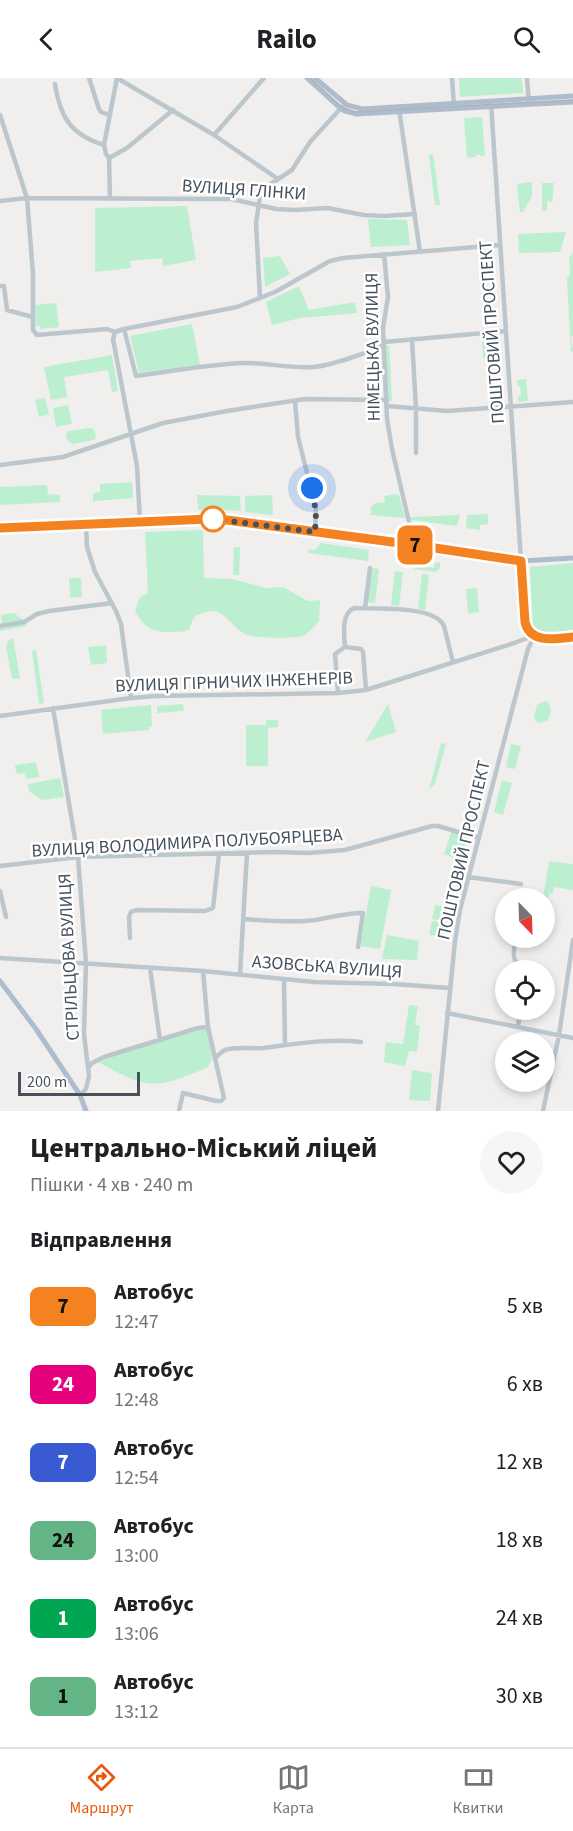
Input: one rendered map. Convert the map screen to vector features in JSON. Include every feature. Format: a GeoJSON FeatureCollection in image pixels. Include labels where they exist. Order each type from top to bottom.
{"type":"FeatureCollection","features":[{"type":"Feature","properties":{"kind":"main road"},"geometry":{"type":"LineString","coordinates":[[307,78],[351,113],[357,114],[491,104],[573,102]]}},
{"type":"Feature","properties":{"kind":"main road"},"geometry":{"type":"LineString","coordinates":[[315,78],[342,106]]}},
{"type":"Feature","properties":{"kind":"main road"},"geometry":{"type":"LineString","coordinates":[[529,102],[573,96]]}},
{"type":"Feature","properties":{"kind":"main road"},"geometry":{"type":"LineString","coordinates":[[0,528],[209,519],[411,544],[521,561],[573,558]]}},
{"type":"Feature","properties":{"kind":"main road"},"geometry":{"type":"LineString","coordinates":[[521,561],[526,625],[533,636],[549,639],[573,637]]}},
{"type":"Feature","properties":{"kind":"main road"},"geometry":{"type":"LineString","coordinates":[[0,981],[36,1029],[80,1095],[86,1111]]}},
{"type":"Feature","properties":{"kind":"street"},"geometry":{"type":"LineString","coordinates":[[88,78],[99,109],[109,115]]}},
{"type":"Feature","properties":{"kind":"street"},"geometry":{"type":"LineString","coordinates":[[110,200],[109,158],[104,145],[117,78],[214,135],[278,179]]}},
{"type":"Feature","properties":{"kind":"street"},"geometry":{"type":"LineString","coordinates":[[214,135],[264,78]]}},
{"type":"Feature","properties":{"kind":"street"},"geometry":{"type":"LineString","coordinates":[[452,78],[454,107]]}},
{"type":"Feature","properties":{"kind":"street"},"geometry":{"type":"LineString","coordinates":[[527,78],[529,102]]}},
{"type":"Feature","properties":{"kind":"street"},"geometry":{"type":"LineString","coordinates":[[55,84],[61,110],[72,129],[89,141],[104,145]]}},
{"type":"Feature","properties":{"kind":"street","name":"ПОШТОВИЙ ПРОСПЕКТ"},"geometry":{"type":"LineString","coordinates":[[491,104],[521,561]]}},
{"type":"Feature","properties":{"kind":"street"},"geometry":{"type":"LineString","coordinates":[[260,298],[256,232],[260,197],[268,186],[292,170],[310,142],[342,106]]}},
{"type":"Feature","properties":{"kind":"street"},"geometry":{"type":"LineString","coordinates":[[109,158],[127,148],[172,110]]}},
{"type":"Feature","properties":{"kind":"street"},"geometry":{"type":"LineString","coordinates":[[399,110],[420,252]]}},
{"type":"Feature","properties":{"kind":"street"},"geometry":{"type":"LineString","coordinates":[[0,114],[27,198],[33,274],[33,330],[37,335],[107,329],[115,332],[124,328],[227,310],[260,298],[330,261],[352,256],[500,245]]}},
{"type":"Feature","properties":{"kind":"street","name":"ВУЛИЦЯ ГЛІНКИ"},"geometry":{"type":"LineString","coordinates":[[0,201],[27,198],[223,199],[288,210],[327,208],[376,215],[415,214]]}},
{"type":"Feature","properties":{"kind":"street","name":"НІМЕЦЬКА ВУЛИЦЯ"},"geometry":{"type":"LineString","coordinates":[[384,254],[388,297],[383,323],[390,440],[409,522],[411,544]]}},
{"type":"Feature","properties":{"kind":"street"},"geometry":{"type":"LineString","coordinates":[[0,286],[4,286],[7,310],[33,318]]}},
{"type":"Feature","properties":{"kind":"street"},"geometry":{"type":"LineString","coordinates":[[124,328],[136,376],[239,363],[316,367],[384,344],[412,339],[506,331]]}},
{"type":"Feature","properties":{"kind":"street"},"geometry":{"type":"LineString","coordinates":[[115,332],[113,339],[137,466],[140,522]]}},
{"type":"Feature","properties":{"kind":"street"},"geometry":{"type":"LineString","coordinates":[[412,339],[416,453]]}},
{"type":"Feature","properties":{"kind":"street"},"geometry":{"type":"LineString","coordinates":[[0,465],[63,457],[184,418],[295,401],[325,399],[387,403],[416,409],[451,411],[573,402]]}},
{"type":"Feature","properties":{"kind":"street"},"geometry":{"type":"LineString","coordinates":[[295,401],[298,437],[316,509],[315,532]]}},
{"type":"Feature","properties":{"kind":"street"},"geometry":{"type":"LineString","coordinates":[[86,525],[87,547],[95,572],[121,624],[131,698]]}},
{"type":"Feature","properties":{"kind":"street"},"geometry":{"type":"LineString","coordinates":[[365,608],[370,568]]}},
{"type":"Feature","properties":{"kind":"street"},"geometry":{"type":"LineString","coordinates":[[0,626],[13,625],[49,611],[112,603]]}},
{"type":"Feature","properties":{"kind":"street"},"geometry":{"type":"LineString","coordinates":[[345,647],[344,626],[348,612],[354,608],[426,613],[440,619],[445,628],[453,662]]}},
{"type":"Feature","properties":{"kind":"street","name":"ПОШТОВИЙ ПРОСПЕКТ"},"geometry":{"type":"LineString","coordinates":[[438,1111],[455,941],[468,877],[533,636]]}},
{"type":"Feature","properties":{"kind":"street","name":"ВУЛИЦЯ ГІРНИЧИХ ІНЖЕНЕРІВ"},"geometry":{"type":"LineString","coordinates":[[0,716],[131,698],[196,694],[338,693],[366,690],[533,636]]}},
{"type":"Feature","properties":{"kind":"street"},"geometry":{"type":"LineString","coordinates":[[338,693],[335,654],[345,647],[361,649],[363,652],[366,690]]}},
{"type":"Feature","properties":{"kind":"street","name":"СТРІЛЬЦОВА ВУЛИЦЯ"},"geometry":{"type":"LineString","coordinates":[[53,708],[78,857],[86,963],[84,1034],[89,1068],[88,1084],[80,1095]]}},
{"type":"Feature","properties":{"kind":"street","name":"ВУЛИЦЯ ВОЛОДИМИРА ПОЛУБОЯРЦЕВА"},"geometry":{"type":"LineString","coordinates":[[0,866],[78,857],[308,853],[345,850],[432,826],[478,838]]}},
{"type":"Feature","properties":{"kind":"street"},"geometry":{"type":"LineString","coordinates":[[240,974],[247,853]]}},
{"type":"Feature","properties":{"kind":"street"},"geometry":{"type":"LineString","coordinates":[[130,938],[129,917],[131,912],[136,910],[205,911],[213,908],[219,854]]}},
{"type":"Feature","properties":{"kind":"street"},"geometry":{"type":"LineString","coordinates":[[468,877],[521,884]]}},
{"type":"Feature","properties":{"kind":"street"},"geometry":{"type":"LineString","coordinates":[[0,891],[6,917]]}},
{"type":"Feature","properties":{"kind":"street"},"geometry":{"type":"LineString","coordinates":[[244,919],[297,921],[363,913],[358,947]]}},
{"type":"Feature","properties":{"kind":"street"},"geometry":{"type":"LineString","coordinates":[[543,1111],[559,1035],[573,940]]}},
{"type":"Feature","properties":{"kind":"street","name":"АЗОВСЬКА ВУЛИЦЯ"},"geometry":{"type":"LineString","coordinates":[[0,958],[203,971],[284,980],[450,988]]}},
{"type":"Feature","properties":{"kind":"street"},"geometry":{"type":"LineString","coordinates":[[150,968],[160,1040]]}},
{"type":"Feature","properties":{"kind":"street"},"geometry":{"type":"LineString","coordinates":[[179,1111],[183,1093],[216,1101],[224,1098],[208,1027],[203,971]]}},
{"type":"Feature","properties":{"kind":"street"},"geometry":{"type":"LineString","coordinates":[[284,980],[285,1045]]}},
{"type":"Feature","properties":{"kind":"street"},"geometry":{"type":"LineString","coordinates":[[447,1013],[573,1038]]}},
{"type":"Feature","properties":{"kind":"street"},"geometry":{"type":"LineString","coordinates":[[518,1026],[519,1020]]}},
{"type":"Feature","properties":{"kind":"street"},"geometry":{"type":"LineString","coordinates":[[89,1068],[92,1063],[104,1057],[198,1028],[208,1027]]}},
{"type":"Feature","properties":{"kind":"street"},"geometry":{"type":"LineString","coordinates":[[215,1059],[226,1050],[348,1040],[361,1042]]}},
{"type":"Feature","properties":{"kind":"green space"},"geometry":{"type":"Polygon","coordinates":[[[459,78],[522,78],[523,93],[460,97],[459,78]]]}},
{"type":"Feature","properties":{"kind":"green space"},"geometry":{"type":"Polygon","coordinates":[[[482,117],[485,156],[478,154],[467,158],[464,118],[482,117]]]}},
{"type":"Feature","properties":{"kind":"green space"},"geometry":{"type":"Polygon","coordinates":[[[433,154],[440,205],[435,205],[429,155],[433,154]]]}},
{"type":"Feature","properties":{"kind":"green space"},"geometry":{"type":"Polygon","coordinates":[[[532,182],[532,196],[523,212],[520,212],[517,184],[532,182]]]}},
{"type":"Feature","properties":{"kind":"green space"},"geometry":{"type":"Polygon","coordinates":[[[542,183],[554,183],[552,202],[547,201],[547,211],[542,211],[542,183]]]}},
{"type":"Feature","properties":{"kind":"green space"},"geometry":{"type":"Polygon","coordinates":[[[187,206],[196,260],[163,266],[162,258],[130,261],[131,268],[95,272],[95,208],[187,206]]]}},
{"type":"Feature","properties":{"kind":"green space"},"geometry":{"type":"Polygon","coordinates":[[[368,219],[407,220],[410,245],[371,247],[368,219]]]}},
{"type":"Feature","properties":{"kind":"green space"},"geometry":{"type":"Polygon","coordinates":[[[566,232],[560,252],[519,253],[518,234],[566,232]]]}},
{"type":"Feature","properties":{"kind":"green space"},"geometry":{"type":"Polygon","coordinates":[[[573,253],[573,336],[571,336],[573,351],[571,352],[567,278],[570,274],[569,257],[573,253]]]}},
{"type":"Feature","properties":{"kind":"green space"},"geometry":{"type":"Polygon","coordinates":[[[280,256],[290,274],[265,287],[263,258],[280,256]]]}},
{"type":"Feature","properties":{"kind":"green space"},"geometry":{"type":"Polygon","coordinates":[[[299,286],[309,310],[355,302],[357,313],[300,318],[272,325],[266,302],[299,286]]]}},
{"type":"Feature","properties":{"kind":"green space"},"geometry":{"type":"Polygon","coordinates":[[[56,303],[59,327],[40,329],[40,326],[36,326],[35,305],[56,303]]]}},
{"type":"Feature","properties":{"kind":"green space"},"geometry":{"type":"Polygon","coordinates":[[[192,324],[200,365],[139,373],[130,336],[192,324]]]}},
{"type":"Feature","properties":{"kind":"green space"},"geometry":{"type":"Polygon","coordinates":[[[496,335],[497,358],[483,358],[482,336],[496,335]]]}},
{"type":"Feature","properties":{"kind":"green space"},"geometry":{"type":"Polygon","coordinates":[[[386,345],[389,346],[392,401],[388,401],[386,345]]]}},
{"type":"Feature","properties":{"kind":"green space"},"geometry":{"type":"Polygon","coordinates":[[[112,355],[118,391],[112,392],[108,370],[64,377],[67,397],[51,400],[44,367],[112,355]]]}},
{"type":"Feature","properties":{"kind":"green space"},"geometry":{"type":"Polygon","coordinates":[[[526,379],[528,401],[518,402],[518,397],[521,395],[517,380],[526,379]]]}},
{"type":"Feature","properties":{"kind":"green space"},"geometry":{"type":"Polygon","coordinates":[[[45,398],[49,414],[39,417],[35,400],[45,398]]]}},
{"type":"Feature","properties":{"kind":"green space"},"geometry":{"type":"Polygon","coordinates":[[[68,405],[72,424],[56,427],[53,408],[68,405]]]}},
{"type":"Feature","properties":{"kind":"green space"},"geometry":{"type":"Polygon","coordinates":[[[89,428],[95,432],[94,440],[73,444],[68,441],[66,435],[68,431],[89,428]]]}},
{"type":"Feature","properties":{"kind":"green space"},"geometry":{"type":"Polygon","coordinates":[[[132,482],[133,498],[93,501],[93,493],[100,492],[100,484],[132,482]]]}},
{"type":"Feature","properties":{"kind":"green space"},"geometry":{"type":"Polygon","coordinates":[[[47,485],[48,494],[60,495],[60,502],[0,505],[0,487],[47,485]]]}},
{"type":"Feature","properties":{"kind":"green space"},"geometry":{"type":"Polygon","coordinates":[[[197,495],[240,496],[241,511],[198,510],[197,495]]]}},
{"type":"Feature","properties":{"kind":"green space"},"geometry":{"type":"Polygon","coordinates":[[[272,495],[273,515],[245,512],[245,496],[272,495]]]}},
{"type":"Feature","properties":{"kind":"green space"},"geometry":{"type":"Polygon","coordinates":[[[399,495],[405,518],[371,515],[371,507],[376,503],[385,502],[384,496],[399,495]]]}},
{"type":"Feature","properties":{"kind":"green space"},"geometry":{"type":"Polygon","coordinates":[[[488,514],[488,524],[480,525],[480,530],[466,528],[467,515],[488,514]]]}},
{"type":"Feature","properties":{"kind":"green space"},"geometry":{"type":"Polygon","coordinates":[[[460,515],[457,526],[411,520],[410,517],[460,515]]]}},
{"type":"Feature","properties":{"kind":"green space"},"geometry":{"type":"Polygon","coordinates":[[[203,531],[204,578],[232,579],[266,588],[283,587],[308,601],[320,600],[319,621],[305,635],[291,638],[247,635],[223,615],[213,611],[196,616],[189,630],[163,632],[149,628],[135,611],[140,597],[148,593],[145,532],[203,531]]]}},
{"type":"Feature","properties":{"kind":"green space"},"geometry":{"type":"Polygon","coordinates":[[[321,543],[369,550],[368,561],[308,553],[309,549],[315,550],[321,543]]]}},
{"type":"Feature","properties":{"kind":"green space"},"geometry":{"type":"Polygon","coordinates":[[[234,547],[240,547],[239,575],[233,575],[234,547]]]}},
{"type":"Feature","properties":{"kind":"green space"},"geometry":{"type":"Polygon","coordinates":[[[416,560],[421,560],[421,565],[434,568],[435,562],[440,563],[440,569],[437,572],[414,569],[416,560]]]}},
{"type":"Feature","properties":{"kind":"green space"},"geometry":{"type":"Polygon","coordinates":[[[573,563],[573,631],[536,634],[533,628],[530,567],[573,563]]]}},
{"type":"Feature","properties":{"kind":"green space"},"geometry":{"type":"Polygon","coordinates":[[[372,568],[379,569],[375,603],[367,602],[372,568]]]}},
{"type":"Feature","properties":{"kind":"green space"},"geometry":{"type":"Polygon","coordinates":[[[395,571],[403,572],[399,606],[391,605],[395,571]]]}},
{"type":"Feature","properties":{"kind":"green space"},"geometry":{"type":"Polygon","coordinates":[[[422,574],[429,575],[425,610],[418,609],[422,574]]]}},
{"type":"Feature","properties":{"kind":"green space"},"geometry":{"type":"Polygon","coordinates":[[[69,578],[81,578],[82,597],[70,598],[69,578]]]}},
{"type":"Feature","properties":{"kind":"green space"},"geometry":{"type":"Polygon","coordinates":[[[477,588],[479,612],[468,613],[466,589],[477,588]]]}},
{"type":"Feature","properties":{"kind":"green space"},"geometry":{"type":"Polygon","coordinates":[[[15,613],[27,623],[26,626],[0,631],[1,615],[15,613]]]}},
{"type":"Feature","properties":{"kind":"green space"},"geometry":{"type":"Polygon","coordinates":[[[13,638],[20,678],[12,679],[6,646],[13,638]]]}},
{"type":"Feature","properties":{"kind":"green space"},"geometry":{"type":"Polygon","coordinates":[[[106,645],[107,663],[91,665],[88,647],[106,645]]]}},
{"type":"Feature","properties":{"kind":"green space"},"geometry":{"type":"Polygon","coordinates":[[[36,650],[44,703],[39,704],[32,651],[36,650]]]}},
{"type":"Feature","properties":{"kind":"green space"},"geometry":{"type":"Polygon","coordinates":[[[545,701],[549,703],[551,709],[548,720],[536,722],[534,716],[537,705],[545,701]]]}},
{"type":"Feature","properties":{"kind":"green space"},"geometry":{"type":"Polygon","coordinates":[[[183,704],[184,711],[157,713],[157,706],[183,704]]]}},
{"type":"Feature","properties":{"kind":"green space"},"geometry":{"type":"Polygon","coordinates":[[[388,704],[396,732],[365,742],[388,704]]]}},
{"type":"Feature","properties":{"kind":"green space"},"geometry":{"type":"Polygon","coordinates":[[[151,705],[152,726],[149,730],[103,734],[101,710],[151,705]]]}},
{"type":"Feature","properties":{"kind":"green space"},"geometry":{"type":"Polygon","coordinates":[[[266,720],[278,720],[278,727],[268,728],[268,766],[246,766],[246,725],[266,725],[266,720]]]}},
{"type":"Feature","properties":{"kind":"green space"},"geometry":{"type":"Polygon","coordinates":[[[441,743],[446,744],[435,784],[429,790],[441,743]]]}},
{"type":"Feature","properties":{"kind":"green space"},"geometry":{"type":"Polygon","coordinates":[[[511,744],[521,746],[515,769],[506,767],[511,744]]]}},
{"type":"Feature","properties":{"kind":"green space"},"geometry":{"type":"Polygon","coordinates":[[[36,762],[39,777],[26,779],[25,773],[18,774],[16,771],[15,765],[36,762]]]}},
{"type":"Feature","properties":{"kind":"green space"},"geometry":{"type":"Polygon","coordinates":[[[60,778],[64,797],[42,800],[29,791],[28,784],[60,778]]]}},
{"type":"Feature","properties":{"kind":"green space"},"geometry":{"type":"Polygon","coordinates":[[[502,780],[512,783],[503,815],[494,812],[502,780]]]}},
{"type":"Feature","properties":{"kind":"green space"},"geometry":{"type":"Polygon","coordinates":[[[452,830],[469,836],[462,860],[444,854],[452,830]]]}},
{"type":"Feature","properties":{"kind":"green space"},"geometry":{"type":"Polygon","coordinates":[[[549,861],[573,864],[573,890],[545,888],[549,861]]]}},
{"type":"Feature","properties":{"kind":"green space"},"geometry":{"type":"Polygon","coordinates":[[[371,886],[391,890],[380,949],[360,946],[371,886]]]}},
{"type":"Feature","properties":{"kind":"green space"},"geometry":{"type":"Polygon","coordinates":[[[435,905],[448,907],[446,921],[432,919],[435,905]]]}},
{"type":"Feature","properties":{"kind":"green space"},"geometry":{"type":"Polygon","coordinates":[[[432,921],[446,923],[443,937],[429,935],[432,921]]]}},
{"type":"Feature","properties":{"kind":"green space"},"geometry":{"type":"Polygon","coordinates":[[[387,935],[419,941],[417,960],[382,959],[387,935]]]}},
{"type":"Feature","properties":{"kind":"green space"},"geometry":{"type":"Polygon","coordinates":[[[409,1005],[418,1006],[415,1025],[420,1026],[417,1052],[409,1051],[405,1066],[384,1062],[386,1042],[403,1044],[409,1005]]]}},
{"type":"Feature","properties":{"kind":"green space"},"geometry":{"type":"Polygon","coordinates":[[[203,1029],[208,1030],[212,1059],[208,1067],[175,1080],[151,1084],[140,1082],[96,1061],[161,1040],[203,1029]]]}},
{"type":"Feature","properties":{"kind":"green space"},"geometry":{"type":"Polygon","coordinates":[[[412,1070],[432,1073],[430,1101],[409,1100],[412,1070]]]}},
{"type":"Feature","properties":{"kind":"tram line"},"geometry":{"type":"LineString","coordinates":[[310,78],[342,107],[355,112],[573,100]]}},
{"type":"Feature","properties":{"kind":"bus line","name":"7"},"geometry":{"type":"LineString","coordinates":[[0,528],[227,520],[521,561],[525,622],[528,631],[537,638],[573,637]]}},
{"type":"Feature","properties":{"kind":"route"},"geometry":{"type":"LineString","coordinates":[[213,519],[315,532],[317,518],[312,488]]}}]}
